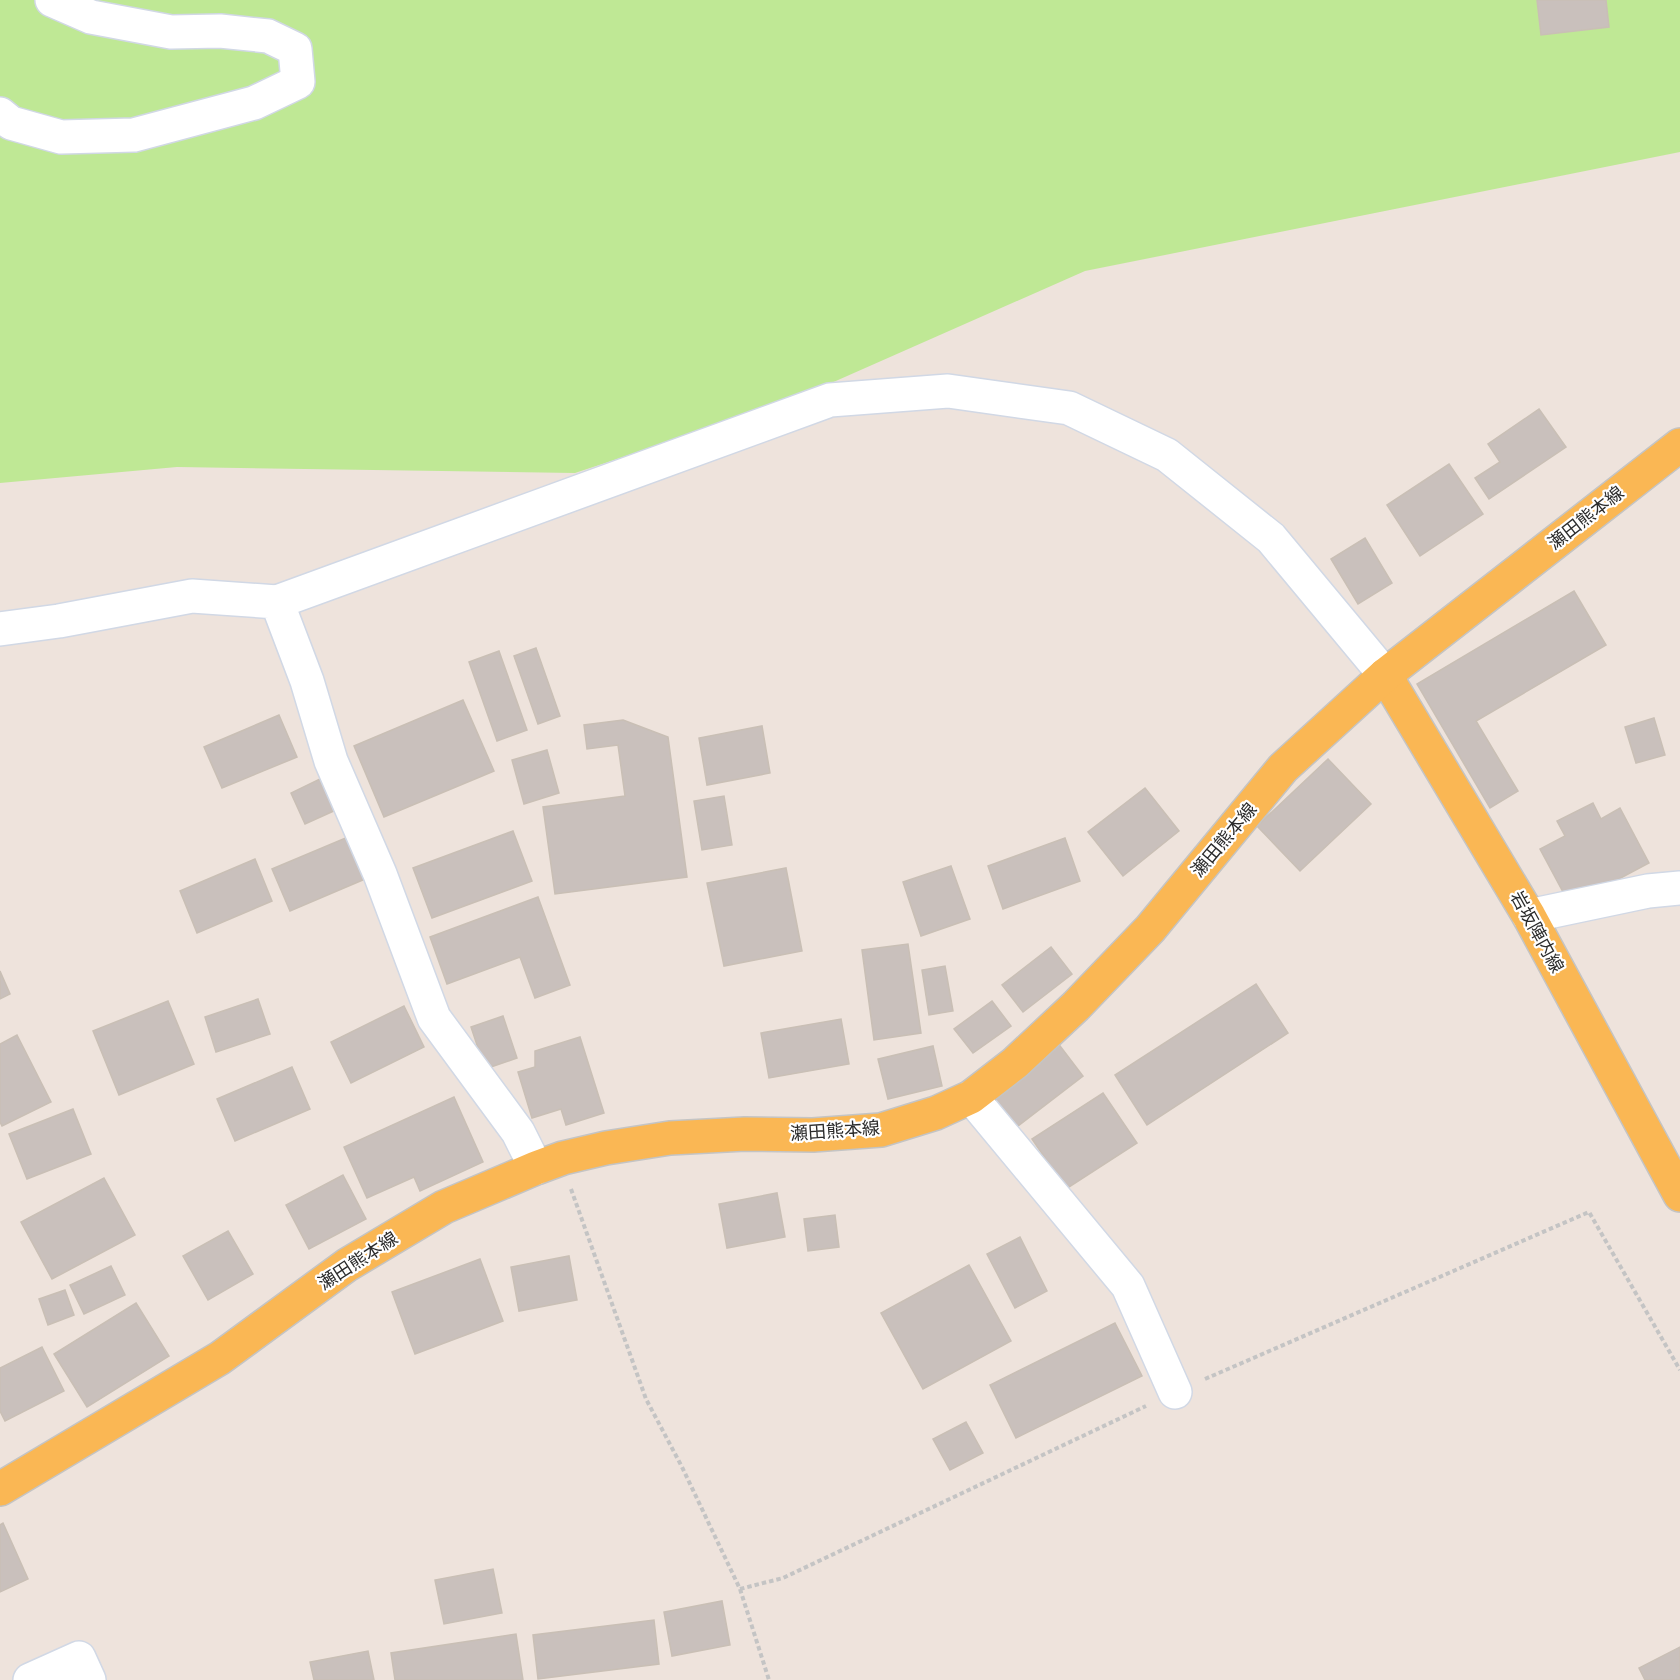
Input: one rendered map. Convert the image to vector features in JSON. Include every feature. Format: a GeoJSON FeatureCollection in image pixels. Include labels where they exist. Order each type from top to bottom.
{"type":"FeatureCollection","features":[{"type":"Feature","properties":{"kind":"main road","name":"瀬田熊本線"},"geometry":{"type":"LineString","coordinates":[[0,1489],[220,1358],[357,1259],[444,1207],[550,1163],[606,1148],[670,1138],[745,1134],[813,1136],[880,1130],[936,1113],[971,1097],[1015,1063],[1076,1006],[1150,929],[1283,768],[1385,675],[1680,445]]}},
{"type":"Feature","properties":{"kind":"main road","name":"岩坂陣内線"},"geometry":{"type":"LineString","coordinates":[[1385,675],[1529,916],[1680,1195]]}},
{"type":"Feature","properties":{"kind":"street"},"geometry":{"type":"LineString","coordinates":[[0,114],[11,123],[61,137],[134,135],[254,103],[298,82],[296,49],[268,36],[220,31],[171,32],[91,17],[52,0]]}},
{"type":"Feature","properties":{"kind":"street"},"geometry":{"type":"LineString","coordinates":[[0,629],[59,621],[192,596],[277,602],[830,400],[948,391],[1069,408],[1167,455],[1271,538],[1385,675]]}},
{"type":"Feature","properties":{"kind":"street"},"geometry":{"type":"LineString","coordinates":[[277,602],[307,681],[331,761],[380,874],[434,1018],[518,1132],[550,1163]]}},
{"type":"Feature","properties":{"kind":"street"},"geometry":{"type":"LineString","coordinates":[[1529,916],[1648,891],[1680,888]]}},
{"type":"Feature","properties":{"kind":"street"},"geometry":{"type":"LineString","coordinates":[[971,1097],[1128,1286],[1175,1392]]}},
{"type":"Feature","properties":{"kind":"street"},"geometry":{"type":"LineString","coordinates":[[30,1680],[79,1658],[89,1680]]}},
{"type":"Feature","properties":{"kind":"path"},"geometry":{"type":"LineString","coordinates":[[550,1163],[569,1184],[646,1399],[682,1467],[740,1589],[768,1680]]}},
{"type":"Feature","properties":{"kind":"path"},"geometry":{"type":"LineString","coordinates":[[740,1589],[783,1578],[1175,1392],[1589,1212],[1680,1370]]}},
{"type":"Feature","properties":{"kind":"green space"},"geometry":{"type":"Polygon","coordinates":[[[0,0],[1680,0],[1680,152],[1085,271],[786,403],[575,473],[177,467],[0,483],[0,0]]]}},
{"type":"Feature","properties":{"kind":"building"},"geometry":{"type":"Polygon","coordinates":[[[1537,0],[1606,0],[1609,27],[1541,35],[1537,0]]]}},
{"type":"Feature","properties":{"kind":"building"},"geometry":{"type":"Polygon","coordinates":[[[1539,409],[1566,447],[1489,499],[1475,478],[1500,462],[1488,444],[1539,409]]]}},
{"type":"Feature","properties":{"kind":"building"},"geometry":{"type":"Polygon","coordinates":[[[1449,464],[1483,514],[1420,556],[1387,505],[1449,464]]]}},
{"type":"Feature","properties":{"kind":"building"},"geometry":{"type":"Polygon","coordinates":[[[1365,538],[1392,583],[1358,604],[1331,559],[1365,538]]]}},
{"type":"Feature","properties":{"kind":"building"},"geometry":{"type":"Polygon","coordinates":[[[1574,591],[1606,645],[1476,721],[1518,791],[1490,808],[1417,684],[1574,591]]]}},
{"type":"Feature","properties":{"kind":"building"},"geometry":{"type":"Polygon","coordinates":[[[536,648],[560,716],[538,724],[514,656],[536,648]]]}},
{"type":"Feature","properties":{"kind":"building"},"geometry":{"type":"Polygon","coordinates":[[[499,651],[527,730],[497,741],[469,662],[499,651]]]}},
{"type":"Feature","properties":{"kind":"building"},"geometry":{"type":"Polygon","coordinates":[[[463,700],[494,771],[384,817],[354,746],[463,700]]]}},
{"type":"Feature","properties":{"kind":"building"},"geometry":{"type":"Polygon","coordinates":[[[279,715],[297,757],[222,788],[204,747],[279,715]]]}},
{"type":"Feature","properties":{"kind":"building"},"geometry":{"type":"Polygon","coordinates":[[[1654,718],[1665,755],[1636,763],[1625,727],[1654,718]]]}},
{"type":"Feature","properties":{"kind":"building"},"geometry":{"type":"Polygon","coordinates":[[[623,720],[668,737],[687,877],[555,894],[543,807],[625,796],[618,745],[587,749],[584,725],[623,720]]]}},
{"type":"Feature","properties":{"kind":"building"},"geometry":{"type":"Polygon","coordinates":[[[762,726],[770,773],[707,785],[699,738],[762,726]]]}},
{"type":"Feature","properties":{"kind":"building"},"geometry":{"type":"Polygon","coordinates":[[[547,750],[559,793],[524,804],[512,760],[547,750]]]}},
{"type":"Feature","properties":{"kind":"building"},"geometry":{"type":"Polygon","coordinates":[[[1328,759],[1371,804],[1300,871],[1257,826],[1328,759]]]}},
{"type":"Feature","properties":{"kind":"building"},"geometry":{"type":"Polygon","coordinates":[[[324,777],[338,809],[305,824],[291,793],[324,777]]]}},
{"type":"Feature","properties":{"kind":"building"},"geometry":{"type":"Polygon","coordinates":[[[1145,788],[1179,831],[1123,876],[1088,832],[1145,788]]]}},
{"type":"Feature","properties":{"kind":"building"},"geometry":{"type":"Polygon","coordinates":[[[724,796],[732,845],[702,850],[694,801],[724,796]]]}},
{"type":"Feature","properties":{"kind":"building"},"geometry":{"type":"Polygon","coordinates":[[[1593,803],[1601,819],[1620,808],[1649,863],[1570,905],[1540,849],[1565,836],[1557,821],[1593,803]]]}},
{"type":"Feature","properties":{"kind":"building"},"geometry":{"type":"Polygon","coordinates":[[[513,831],[532,881],[432,918],[413,868],[513,831]]]}},
{"type":"Feature","properties":{"kind":"building"},"geometry":{"type":"Polygon","coordinates":[[[348,837],[365,879],[290,911],[272,869],[348,837]]]}},
{"type":"Feature","properties":{"kind":"building"},"geometry":{"type":"Polygon","coordinates":[[[1065,838],[1080,881],[1003,909],[988,866],[1065,838]]]}},
{"type":"Feature","properties":{"kind":"building"},"geometry":{"type":"Polygon","coordinates":[[[255,859],[272,901],[197,933],[180,891],[255,859]]]}},
{"type":"Feature","properties":{"kind":"building"},"geometry":{"type":"Polygon","coordinates":[[[951,866],[970,919],[921,936],[903,882],[951,866]]]}},
{"type":"Feature","properties":{"kind":"building"},"geometry":{"type":"Polygon","coordinates":[[[786,868],[802,951],[724,966],[707,883],[786,868]]]}},
{"type":"Feature","properties":{"kind":"building"},"geometry":{"type":"Polygon","coordinates":[[[538,897],[570,985],[535,998],[520,957],[447,984],[430,937],[538,897]]]}},
{"type":"Feature","properties":{"kind":"building"},"geometry":{"type":"Polygon","coordinates":[[[908,944],[921,1033],[874,1040],[862,950],[908,944]]]}},
{"type":"Feature","properties":{"kind":"building"},"geometry":{"type":"Polygon","coordinates":[[[1051,947],[1072,974],[1023,1012],[1002,985],[1051,947]]]}},
{"type":"Feature","properties":{"kind":"building"},"geometry":{"type":"Polygon","coordinates":[[[945,966],[953,1011],[929,1015],[922,970],[945,966]]]}},
{"type":"Feature","properties":{"kind":"building"},"geometry":{"type":"Polygon","coordinates":[[[0,971],[10,994],[0,999],[0,971]]]}},
{"type":"Feature","properties":{"kind":"building"},"geometry":{"type":"Polygon","coordinates":[[[1256,984],[1288,1033],[1147,1125],[1115,1075],[1256,984]]]}},
{"type":"Feature","properties":{"kind":"building"},"geometry":{"type":"Polygon","coordinates":[[[258,999],[270,1034],[216,1052],[205,1017],[258,999]]]}},
{"type":"Feature","properties":{"kind":"building"},"geometry":{"type":"Polygon","coordinates":[[[168,1001],[194,1064],[119,1095],[93,1031],[168,1001]]]}},
{"type":"Feature","properties":{"kind":"building"},"geometry":{"type":"Polygon","coordinates":[[[992,1001],[1011,1026],[973,1053],[954,1029],[992,1001]]]}},
{"type":"Feature","properties":{"kind":"building"},"geometry":{"type":"Polygon","coordinates":[[[404,1006],[424,1047],[351,1083],[331,1042],[404,1006]]]}},
{"type":"Feature","properties":{"kind":"building"},"geometry":{"type":"Polygon","coordinates":[[[503,1016],[517,1058],[485,1069],[471,1027],[503,1016]]]}},
{"type":"Feature","properties":{"kind":"building"},"geometry":{"type":"Polygon","coordinates":[[[841,1019],[849,1064],[769,1078],[761,1033],[841,1019]]]}},
{"type":"Feature","properties":{"kind":"building"},"geometry":{"type":"Polygon","coordinates":[[[17,1035],[51,1102],[2,1126],[0,1122],[0,1044],[17,1035]]]}},
{"type":"Feature","properties":{"kind":"building"},"geometry":{"type":"Polygon","coordinates":[[[580,1037],[604,1113],[566,1125],[561,1109],[532,1118],[518,1072],[535,1067],[535,1051],[580,1037]]]}},
{"type":"Feature","properties":{"kind":"building"},"geometry":{"type":"Polygon","coordinates":[[[1057,1042],[1083,1076],[1014,1129],[988,1096],[1057,1042]]]}},
{"type":"Feature","properties":{"kind":"building"},"geometry":{"type":"Polygon","coordinates":[[[933,1046],[942,1086],[888,1099],[878,1059],[933,1046]]]}},
{"type":"Feature","properties":{"kind":"building"},"geometry":{"type":"Polygon","coordinates":[[[292,1067],[310,1109],[235,1141],[217,1099],[292,1067]]]}},
{"type":"Feature","properties":{"kind":"building"},"geometry":{"type":"Polygon","coordinates":[[[1103,1093],[1137,1143],[1066,1189],[1032,1139],[1103,1093]]]}},
{"type":"Feature","properties":{"kind":"building"},"geometry":{"type":"Polygon","coordinates":[[[454,1097],[483,1162],[420,1191],[414,1177],[367,1198],[344,1147],[454,1097]]]}},
{"type":"Feature","properties":{"kind":"building"},"geometry":{"type":"Polygon","coordinates":[[[73,1109],[91,1154],[27,1179],[9,1134],[73,1109]]]}},
{"type":"Feature","properties":{"kind":"building"},"geometry":{"type":"Polygon","coordinates":[[[343,1175],[366,1219],[309,1249],[286,1205],[343,1175]]]}},
{"type":"Feature","properties":{"kind":"building"},"geometry":{"type":"Polygon","coordinates":[[[104,1178],[135,1235],[52,1279],[21,1222],[104,1178]]]}},
{"type":"Feature","properties":{"kind":"building"},"geometry":{"type":"Polygon","coordinates":[[[777,1193],[785,1237],[727,1248],[719,1204],[777,1193]]]}},
{"type":"Feature","properties":{"kind":"building"},"geometry":{"type":"Polygon","coordinates":[[[835,1215],[839,1247],[808,1251],[804,1219],[835,1215]]]}},
{"type":"Feature","properties":{"kind":"building"},"geometry":{"type":"Polygon","coordinates":[[[228,1231],[253,1274],[208,1300],[183,1256],[228,1231]]]}},
{"type":"Feature","properties":{"kind":"building"},"geometry":{"type":"Polygon","coordinates":[[[1020,1237],[1047,1291],[1015,1308],[987,1254],[1020,1237]]]}},
{"type":"Feature","properties":{"kind":"building"},"geometry":{"type":"Polygon","coordinates":[[[569,1256],[577,1300],[519,1311],[511,1267],[569,1256]]]}},
{"type":"Feature","properties":{"kind":"building"},"geometry":{"type":"Polygon","coordinates":[[[480,1259],[503,1321],[415,1354],[392,1292],[480,1259]]]}},
{"type":"Feature","properties":{"kind":"building"},"geometry":{"type":"Polygon","coordinates":[[[969,1265],[1011,1341],[923,1389],[881,1313],[969,1265]]]}},
{"type":"Feature","properties":{"kind":"building"},"geometry":{"type":"Polygon","coordinates":[[[111,1266],[125,1295],[84,1314],[70,1285],[111,1266]]]}},
{"type":"Feature","properties":{"kind":"building"},"geometry":{"type":"Polygon","coordinates":[[[65,1290],[74,1315],[48,1325],[39,1299],[65,1290]]]}},
{"type":"Feature","properties":{"kind":"building"},"geometry":{"type":"Polygon","coordinates":[[[136,1303],[169,1356],[87,1407],[54,1354],[136,1303]]]}},
{"type":"Feature","properties":{"kind":"building"},"geometry":{"type":"Polygon","coordinates":[[[1115,1323],[1142,1376],[1016,1438],[990,1385],[1115,1323]]]}},
{"type":"Feature","properties":{"kind":"building"},"geometry":{"type":"Polygon","coordinates":[[[42,1347],[64,1391],[5,1421],[0,1411],[0,1368],[42,1347]]]}},
{"type":"Feature","properties":{"kind":"building"},"geometry":{"type":"Polygon","coordinates":[[[966,1422],[983,1453],[950,1470],[933,1439],[966,1422]]]}},
{"type":"Feature","properties":{"kind":"building"},"geometry":{"type":"Polygon","coordinates":[[[3,1523],[28,1579],[0,1592],[0,1525],[3,1523]]]}},
{"type":"Feature","properties":{"kind":"building"},"geometry":{"type":"Polygon","coordinates":[[[493,1569],[502,1613],[444,1624],[435,1580],[493,1569]]]}},
{"type":"Feature","properties":{"kind":"building"},"geometry":{"type":"Polygon","coordinates":[[[722,1601],[730,1645],[672,1656],[664,1612],[722,1601]]]}},
{"type":"Feature","properties":{"kind":"building"},"geometry":{"type":"Polygon","coordinates":[[[654,1620],[659,1664],[538,1679],[533,1635],[654,1620]]]}},
{"type":"Feature","properties":{"kind":"building"},"geometry":{"type":"Polygon","coordinates":[[[516,1634],[523,1680],[395,1680],[391,1653],[516,1634]]]}},
{"type":"Feature","properties":{"kind":"building"},"geometry":{"type":"Polygon","coordinates":[[[1680,1647],[1680,1680],[1645,1680],[1639,1668],[1680,1647]]]}},
{"type":"Feature","properties":{"kind":"building"},"geometry":{"type":"Polygon","coordinates":[[[368,1651],[374,1680],[314,1680],[310,1662],[368,1651]]]}}]}
